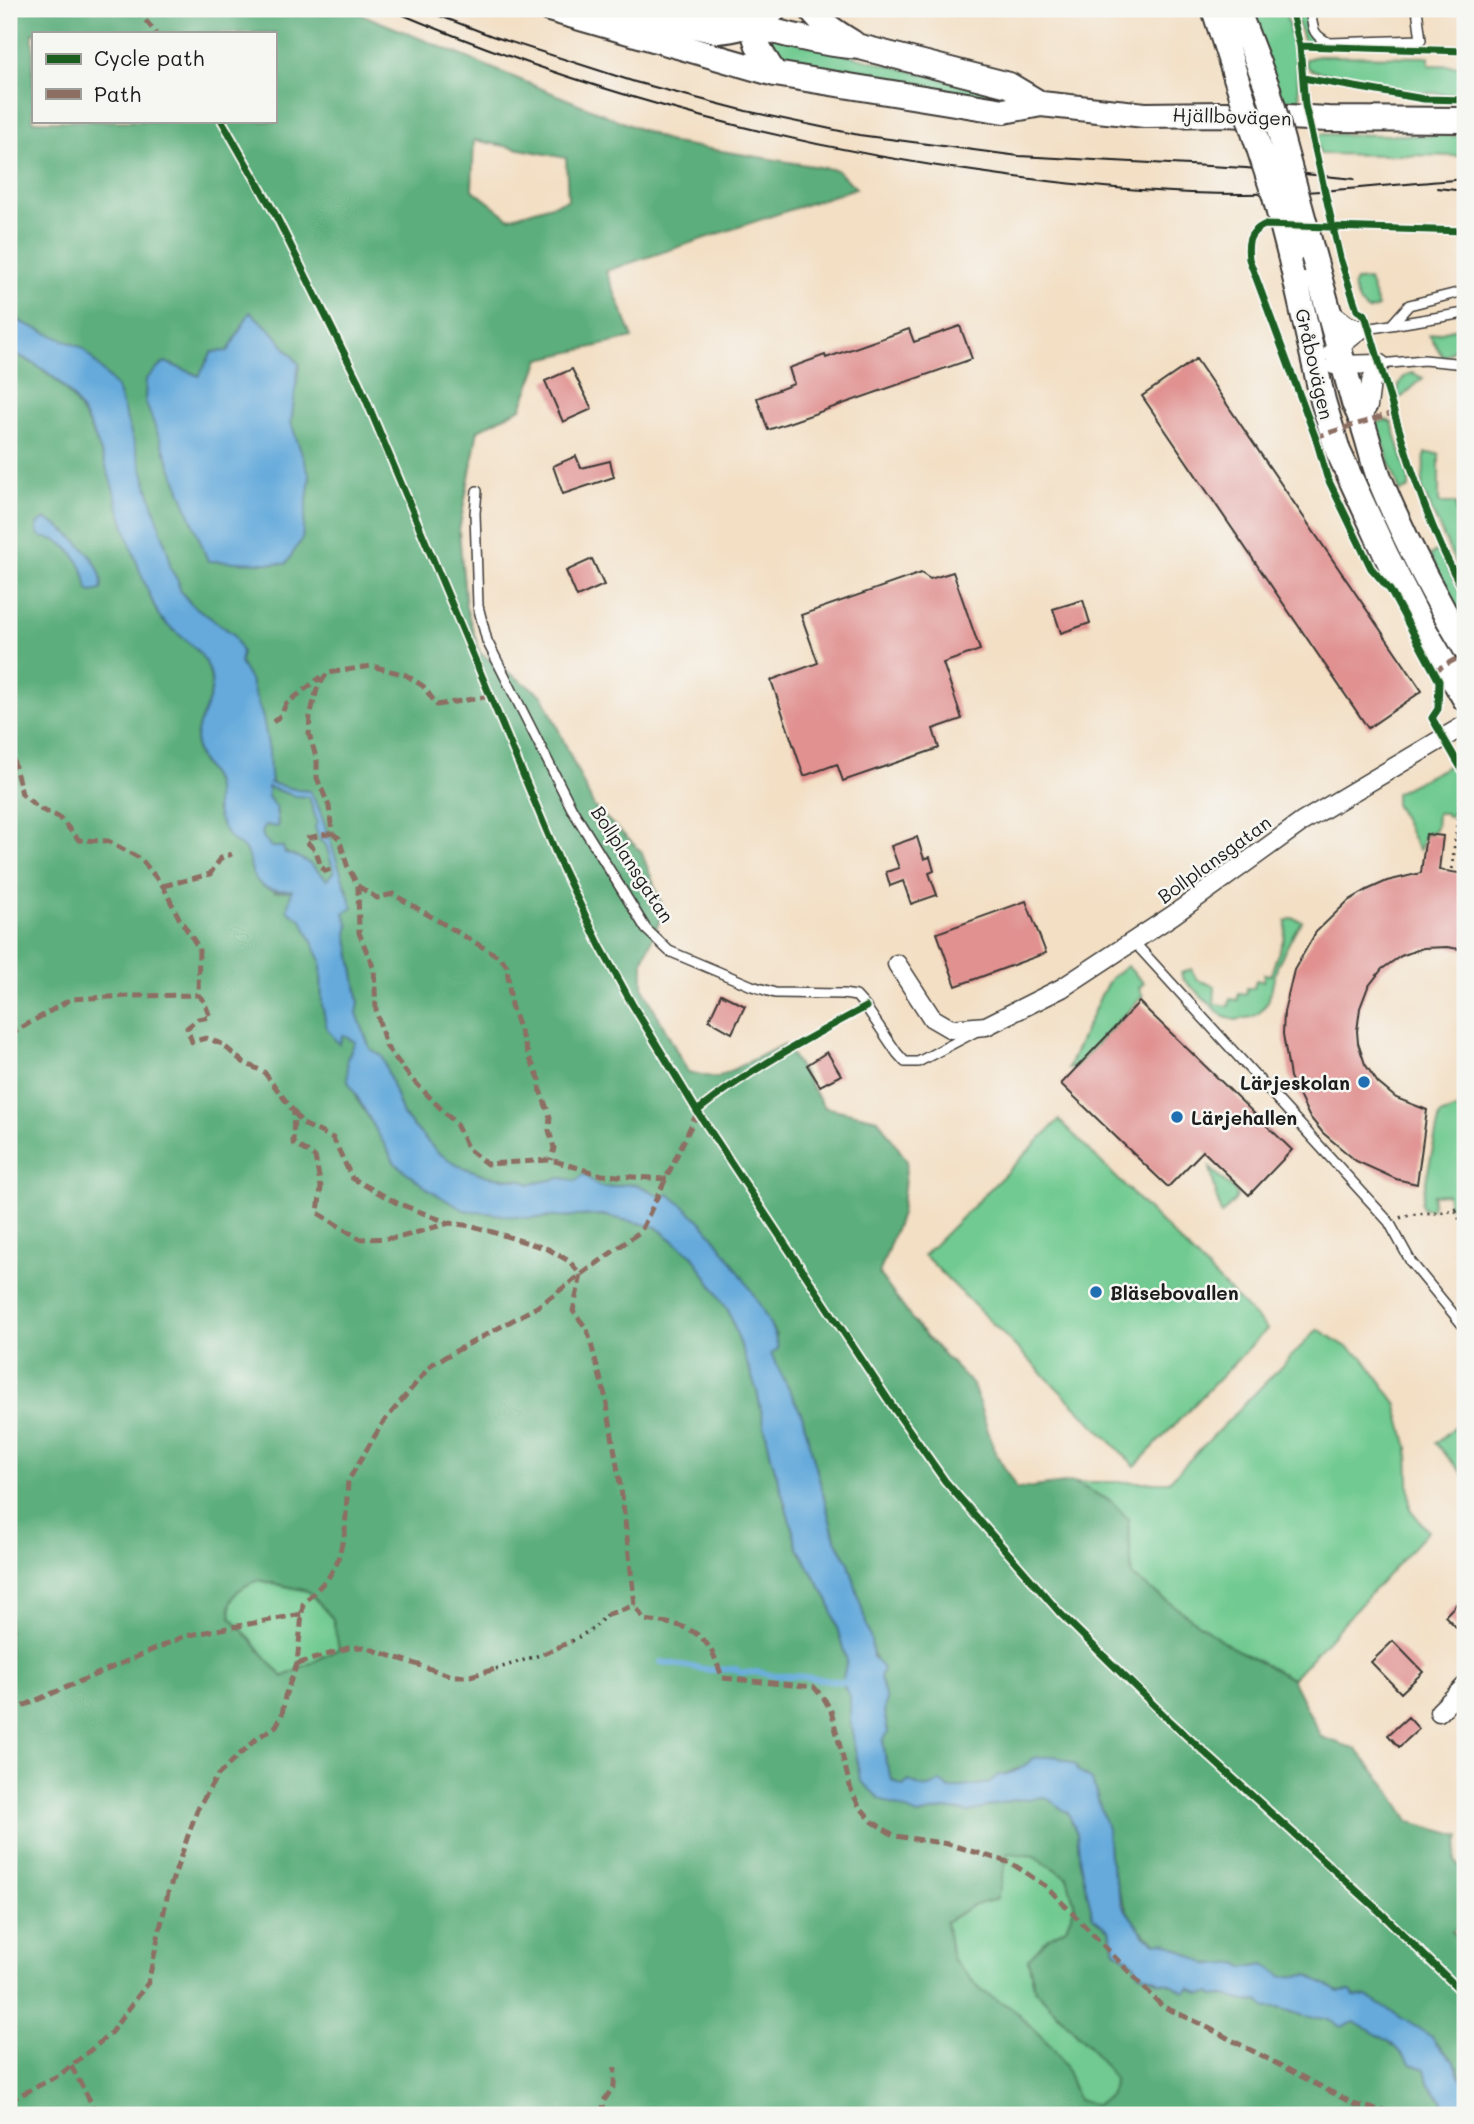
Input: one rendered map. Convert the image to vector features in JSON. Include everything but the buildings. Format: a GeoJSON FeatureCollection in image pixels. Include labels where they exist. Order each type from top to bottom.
{"type":"FeatureCollection","features":[{"type":"Feature","properties":{"kind":"main road","name":"Hjällbovägen"},"geometry":{"type":"LineString","coordinates":[[549,9],[775,74],[1004,111],[1041,104],[1146,115],[1226,114],[1328,119],[1465,120]]}},
{"type":"Feature","properties":{"kind":"main road"},"geometry":{"type":"LineString","coordinates":[[620,9],[718,32],[733,30],[754,17],[775,9]]}},
{"type":"Feature","properties":{"kind":"main road","name":"Hjällbovägen"},"geometry":{"type":"LineString","coordinates":[[696,9],[754,17],[841,46],[860,47],[1009,85],[1041,104]]}},
{"type":"Feature","properties":{"kind":"main road","name":"Hjällbovägen"},"geometry":{"type":"LineString","coordinates":[[811,9],[835,32],[860,47]]}},
{"type":"Feature","properties":{"kind":"main road","name":"Gråbovägen"},"geometry":{"type":"LineString","coordinates":[[1214,9],[1275,197],[1331,432],[1355,490],[1421,624],[1465,699]]}},
{"type":"Feature","properties":{"kind":"main road","name":"Gråbovägen"},"geometry":{"type":"LineString","coordinates":[[1237,9],[1268,89],[1354,403],[1361,416],[1378,475],[1420,568],[1465,648]]}},
{"type":"Feature","properties":{"kind":"main road"},"geometry":{"type":"LineString","coordinates":[[754,17],[761,54],[775,74]]}},
{"type":"Feature","properties":{"kind":"street"},"geometry":{"type":"LineString","coordinates":[[1316,366],[1341,356],[1360,330],[1347,325],[1329,311]]}},
{"type":"Feature","properties":{"kind":"street"},"geometry":{"type":"LineString","coordinates":[[1341,356],[1380,364],[1371,382],[1368,406],[1361,416]]}},
{"type":"Feature","properties":{"kind":"street","name":"Bollplansgatan"},"geometry":{"type":"LineString","coordinates":[[897,964],[932,1018],[951,1029],[986,1026],[1062,988],[1133,942],[1302,822],[1465,725]]}},
{"type":"Feature","properties":{"kind":"street"},"geometry":{"type":"LineString","coordinates":[[1439,1712],[1465,1686]]}},
{"type":"Feature","properties":{"kind":"lane"},"geometry":{"type":"LineString","coordinates":[[1310,9],[1313,28],[1318,38],[1330,43],[1421,40],[1417,9]]}},
{"type":"Feature","properties":{"kind":"lane"},"geometry":{"type":"LineString","coordinates":[[1393,323],[1409,305],[1465,291]]}},
{"type":"Feature","properties":{"kind":"lane"},"geometry":{"type":"LineString","coordinates":[[1360,330],[1465,313]]}},
{"type":"Feature","properties":{"kind":"lane"},"geometry":{"type":"LineString","coordinates":[[1380,364],[1424,360],[1465,365]]}},
{"type":"Feature","properties":{"kind":"lane","name":"Bollplansgatan"},"geometry":{"type":"LineString","coordinates":[[477,491],[475,513],[478,606],[487,641],[572,809],[646,929],[669,951],[752,986],[775,993],[856,996],[905,1062],[918,1062],[986,1026]]}},
{"type":"Feature","properties":{"kind":"lane"},"geometry":{"type":"LineString","coordinates":[[1133,942],[1389,1222],[1412,1262],[1465,1328]]}},
{"type":"Feature","properties":{"kind":"path"},"geometry":{"type":"LineString","coordinates":[[1451,869],[1463,772]]}},
{"type":"Feature","properties":{"kind":"path"},"geometry":{"type":"LineString","coordinates":[[1456,836],[1465,837]]}},
{"type":"Feature","properties":{"kind":"path"},"geometry":{"type":"LineString","coordinates":[[1389,1222],[1412,1213],[1445,1214],[1465,1205]]}},
{"type":"Feature","properties":{"kind":"path"},"geometry":{"type":"LineString","coordinates":[[1456,1211],[1465,1231]]}},
{"type":"Feature","properties":{"kind":"path"},"geometry":{"type":"LineString","coordinates":[[572,1641],[594,1628],[606,1615]]}},
{"type":"Feature","properties":{"kind":"path"},"geometry":{"type":"LineString","coordinates":[[496,1669],[543,1654]]}},
{"type":"Feature","properties":{"kind":"green space"},"geometry":{"type":"Polygon","coordinates":[[[9,9],[349,9],[673,143],[837,170],[856,188],[606,271],[633,338],[540,359],[521,408],[478,430],[459,531],[466,607],[480,653],[543,696],[594,807],[641,851],[664,910],[643,960],[643,988],[688,1072],[716,1078],[785,1044],[824,1107],[878,1119],[907,1161],[901,1214],[879,1274],[920,1330],[973,1385],[995,1452],[1017,1489],[1073,1482],[1111,1501],[1128,1519],[1132,1576],[1231,1647],[1292,1679],[1321,1737],[1356,1749],[1387,1786],[1410,1822],[1460,1836],[1455,1861],[1465,1872],[1465,1921],[1452,1932],[1465,1944],[1465,2083],[1453,2061],[1432,2037],[1354,1996],[1351,1991],[1338,1992],[1309,1976],[1283,1977],[1264,1964],[1244,1968],[1238,1963],[1209,1965],[1168,1949],[1153,1940],[1141,1930],[1123,1902],[1110,1860],[1106,1828],[1075,1765],[1057,1762],[1037,1764],[999,1775],[991,1783],[949,1789],[923,1788],[909,1782],[903,1786],[892,1780],[883,1741],[888,1731],[884,1712],[886,1700],[849,1563],[835,1539],[802,1415],[770,1353],[776,1335],[732,1262],[661,1197],[632,1184],[608,1189],[562,1178],[530,1184],[521,1180],[487,1176],[457,1165],[437,1152],[403,1115],[382,1056],[370,1049],[356,1013],[359,1003],[347,932],[349,926],[344,913],[348,890],[319,809],[309,791],[269,783],[272,781],[268,766],[269,751],[250,681],[240,663],[233,634],[191,604],[180,591],[178,581],[170,568],[169,556],[158,524],[19,319],[9,317],[9,9]],[[474,140],[472,189],[509,218],[568,200],[566,158],[474,140]],[[228,351],[199,376],[165,362],[310,477],[291,423],[299,364],[228,351]]]}},
{"type":"Feature","properties":{"kind":"green space"},"geometry":{"type":"Polygon","coordinates":[[[1248,9],[1285,9],[1295,54],[1300,101],[1280,99],[1248,9]]]}},
{"type":"Feature","properties":{"kind":"green space"},"geometry":{"type":"Polygon","coordinates":[[[1294,9],[1304,9],[1313,47],[1303,40],[1294,9]]]}},
{"type":"Feature","properties":{"kind":"green space"},"geometry":{"type":"Polygon","coordinates":[[[772,35],[1004,95],[1005,99],[793,65],[770,47],[765,38],[772,35]]]}},
{"type":"Feature","properties":{"kind":"green space"},"geometry":{"type":"Polygon","coordinates":[[[1318,56],[1429,57],[1429,65],[1465,66],[1465,95],[1413,92],[1311,70],[1306,65],[1306,59],[1318,56]]]}},
{"type":"Feature","properties":{"kind":"green space"},"geometry":{"type":"Polygon","coordinates":[[[1315,134],[1465,136],[1465,156],[1320,154],[1315,134]]]}},
{"type":"Feature","properties":{"kind":"green space"},"geometry":{"type":"Polygon","coordinates":[[[1369,280],[1378,307],[1368,311],[1360,304],[1353,287],[1356,281],[1369,280]]]}},
{"type":"Feature","properties":{"kind":"green space"},"geometry":{"type":"Polygon","coordinates":[[[1464,328],[1459,341],[1451,352],[1443,357],[1429,335],[1464,328]]]}},
{"type":"Feature","properties":{"kind":"green space"},"geometry":{"type":"Polygon","coordinates":[[[9,351],[50,375],[77,404],[100,450],[159,616],[193,645],[205,660],[211,691],[197,732],[196,747],[215,783],[216,810],[249,855],[250,862],[275,892],[293,890],[302,920],[321,961],[322,1005],[339,1043],[343,1035],[355,1042],[356,1098],[373,1124],[527,1218],[602,1215],[656,1227],[693,1256],[729,1312],[757,1391],[771,1456],[798,1548],[829,1601],[847,1661],[842,1682],[850,1697],[850,1719],[861,1780],[918,1815],[945,1809],[969,1812],[1008,1801],[1045,1796],[1068,1813],[1077,1833],[1080,1862],[1093,1917],[1110,1930],[1115,1950],[1134,1963],[1138,1972],[1185,1992],[1190,1988],[1212,1993],[1213,1996],[1259,2001],[1266,2008],[1278,2008],[1326,2019],[1341,2027],[1355,2022],[1390,2042],[1411,2064],[1425,2069],[1429,2085],[1443,2101],[1440,2109],[1443,2115],[9,2115],[9,351]],[[258,1580],[233,1597],[231,1617],[283,1677],[339,1649],[333,1619],[308,1591],[258,1580]],[[1008,1853],[997,1899],[972,1906],[946,1922],[952,1959],[982,1991],[1013,2009],[1053,2048],[1066,2068],[1078,2100],[1096,2105],[1110,2096],[1114,2079],[1092,2049],[1035,1990],[1028,1959],[1048,1938],[1066,1928],[1075,1906],[1067,1877],[1034,1856],[1008,1853]]]}},
{"type":"Feature","properties":{"kind":"green space"},"geometry":{"type":"Polygon","coordinates":[[[1412,373],[1423,378],[1402,397],[1398,397],[1401,382],[1405,376],[1412,373]]]}},
{"type":"Feature","properties":{"kind":"green space"},"geometry":{"type":"Polygon","coordinates":[[[1386,420],[1392,423],[1409,480],[1409,488],[1400,492],[1376,423],[1386,420]]]}},
{"type":"Feature","properties":{"kind":"green space"},"geometry":{"type":"Polygon","coordinates":[[[1425,453],[1439,454],[1439,503],[1456,503],[1456,553],[1465,554],[1465,584],[1422,489],[1425,453]]]}},
{"type":"Feature","properties":{"kind":"green space"},"geometry":{"type":"Polygon","coordinates":[[[1439,550],[1465,602],[1465,629],[1430,555],[1439,550]]]}},
{"type":"Feature","properties":{"kind":"green space"},"geometry":{"type":"Polygon","coordinates":[[[1450,765],[1458,776],[1453,817],[1447,816],[1446,813],[1437,813],[1436,827],[1432,833],[1425,833],[1420,850],[1395,803],[1395,793],[1450,765]]]}},
{"type":"Feature","properties":{"kind":"green space"},"geometry":{"type":"Polygon","coordinates":[[[268,787],[295,796],[309,796],[319,839],[326,845],[334,871],[327,880],[264,841],[262,833],[265,825],[278,826],[276,807],[268,797],[268,787]]]}},
{"type":"Feature","properties":{"kind":"green space"},"geometry":{"type":"Polygon","coordinates":[[[1292,918],[1302,921],[1278,964],[1268,1002],[1252,1017],[1235,1020],[1224,1017],[1183,979],[1181,973],[1191,969],[1197,980],[1215,986],[1214,1004],[1229,1006],[1230,999],[1238,1000],[1238,993],[1246,994],[1247,988],[1254,988],[1256,980],[1263,981],[1264,974],[1271,975],[1285,935],[1286,921],[1292,918]]]}},
{"type":"Feature","properties":{"kind":"green space"},"geometry":{"type":"Polygon","coordinates":[[[1127,966],[1144,983],[1139,988],[1143,996],[1075,1067],[1068,1068],[1102,993],[1111,978],[1127,966]]]}},
{"type":"Feature","properties":{"kind":"green space"},"geometry":{"type":"Polygon","coordinates":[[[1465,1106],[1465,1201],[1449,1207],[1447,1194],[1433,1195],[1432,1209],[1423,1209],[1421,1204],[1440,1115],[1465,1106]]]}},
{"type":"Feature","properties":{"kind":"green space","name":"Bläsebovallen"},"geometry":{"type":"Polygon","coordinates":[[[1059,1120],[1267,1329],[1135,1466],[924,1255],[1059,1120]]]}},
{"type":"Feature","properties":{"kind":"green space"},"geometry":{"type":"Polygon","coordinates":[[[1210,1168],[1237,1193],[1236,1199],[1221,1215],[1210,1168]]]}},
{"type":"Feature","properties":{"kind":"green space"},"geometry":{"type":"Polygon","coordinates":[[[1318,1329],[1363,1357],[1396,1403],[1408,1448],[1410,1509],[1428,1531],[1292,1679],[1231,1647],[1132,1576],[1128,1519],[1111,1501],[1073,1482],[1168,1482],[1318,1329]]]}},
{"type":"Feature","properties":{"kind":"green space"},"geometry":{"type":"Polygon","coordinates":[[[1465,1418],[1465,1475],[1464,1476],[1436,1443],[1465,1418]]]}},
{"type":"Feature","properties":{"kind":"green space"},"geometry":{"type":"Polygon","coordinates":[[[258,1580],[308,1591],[333,1619],[340,1649],[283,1677],[231,1617],[233,1597],[258,1580]]]}},
{"type":"Feature","properties":{"kind":"green space"},"geometry":{"type":"Polygon","coordinates":[[[1008,1853],[1034,1856],[1067,1877],[1075,1906],[1066,1928],[1048,1938],[1028,1960],[1035,1990],[1092,2049],[1114,2079],[1110,2097],[1095,2105],[1078,2100],[1066,2068],[1013,2009],[982,1991],[952,1959],[946,1922],[972,1906],[997,1899],[1008,1853]]]}},
{"type":"Feature","properties":{"kind":"water"},"geometry":{"type":"Polygon","coordinates":[[[250,312],[272,331],[299,364],[291,423],[310,477],[302,539],[286,564],[208,561],[145,401],[146,379],[165,362],[199,376],[212,352],[228,351],[250,312]]]}},
{"type":"Feature","properties":{"kind":"water"},"geometry":{"type":"Polygon","coordinates":[[[9,317],[83,348],[117,388],[169,556],[170,568],[178,581],[180,591],[191,604],[233,634],[242,652],[240,663],[250,680],[263,718],[269,751],[270,783],[310,791],[319,809],[353,908],[344,913],[349,926],[347,933],[359,1003],[357,1013],[370,1049],[382,1056],[403,1115],[437,1152],[457,1165],[487,1176],[521,1180],[530,1184],[562,1178],[576,1181],[584,1174],[597,1185],[606,1188],[634,1184],[661,1197],[669,1194],[702,1223],[747,1284],[775,1336],[778,1349],[771,1354],[802,1415],[835,1539],[849,1563],[871,1641],[873,1658],[883,1668],[880,1678],[886,1700],[884,1712],[888,1732],[883,1741],[892,1780],[903,1786],[909,1781],[925,1787],[940,1781],[949,1789],[990,1783],[998,1775],[1017,1770],[1033,1758],[1055,1756],[1076,1765],[1078,1771],[1092,1780],[1107,1829],[1109,1856],[1122,1905],[1145,1936],[1155,1943],[1165,1942],[1209,1965],[1238,1963],[1244,1968],[1264,1964],[1283,1977],[1309,1975],[1338,1992],[1351,1991],[1354,1996],[1368,1997],[1432,2037],[1453,2060],[1465,2083],[1465,2115],[1443,2115],[1440,2109],[1443,2101],[1429,2085],[1425,2069],[1411,2064],[1390,2042],[1355,2022],[1341,2027],[1326,2019],[1278,2008],[1266,2008],[1259,2001],[1213,1996],[1211,1993],[1201,1994],[1190,1988],[1185,1992],[1138,1972],[1134,1963],[1115,1950],[1110,1930],[1093,1917],[1080,1862],[1077,1833],[1068,1813],[1045,1797],[1008,1801],[969,1812],[945,1809],[918,1815],[880,1799],[860,1780],[850,1719],[850,1697],[842,1682],[847,1661],[829,1601],[798,1548],[771,1456],[757,1391],[729,1312],[693,1256],[656,1227],[602,1215],[527,1218],[464,1210],[429,1190],[395,1163],[348,1081],[347,1059],[355,1042],[343,1035],[339,1044],[327,1029],[322,1005],[321,961],[302,920],[287,910],[292,890],[272,890],[257,881],[247,854],[229,837],[219,819],[215,785],[200,758],[196,743],[199,725],[210,698],[211,678],[208,667],[197,650],[158,614],[135,559],[95,437],[75,400],[50,375],[9,351],[9,317]],[[268,787],[268,797],[276,807],[278,827],[265,825],[263,835],[271,847],[283,847],[285,854],[303,860],[327,880],[334,871],[326,845],[319,839],[309,797],[295,796],[268,787]]]}},
{"type":"Feature","properties":{"kind":"water"},"geometry":{"type":"Polygon","coordinates":[[[46,519],[84,548],[98,569],[102,580],[101,590],[88,590],[85,575],[73,554],[62,543],[39,535],[37,524],[46,519]]]}},
{"type":"Feature","properties":{"kind":"waterway"},"geometry":{"type":"LineString","coordinates":[[661,1662],[710,1670],[736,1669],[741,1673],[759,1672],[774,1676],[842,1682]]}},
{"type":"Feature","properties":{"kind":"tram line"},"geometry":{"type":"LineString","coordinates":[[389,9],[463,39],[613,91],[766,132],[922,164],[1092,186],[1214,194],[1299,192],[1465,179]]}},
{"type":"Feature","properties":{"kind":"tram line"},"geometry":{"type":"LineString","coordinates":[[422,9],[492,36],[635,82],[746,111],[859,135],[1019,156],[1246,168],[1354,179]]}},
{"type":"Feature","properties":{"kind":"tram line"},"geometry":{"type":"LineString","coordinates":[[1437,188],[1465,191]]}},
{"type":"Feature","properties":{"kind":"marked path"},"geometry":{"type":"LineString","coordinates":[[136,9],[155,32]]}},
{"type":"Feature","properties":{"kind":"marked path"},"geometry":{"type":"LineString","coordinates":[[1315,437],[1393,413]]}},
{"type":"Feature","properties":{"kind":"marked path"},"geometry":{"type":"LineString","coordinates":[[1434,671],[1465,654]]}},
{"type":"Feature","properties":{"kind":"marked path"},"geometry":{"type":"LineString","coordinates":[[490,696],[437,705],[423,686],[406,675],[372,666],[327,673],[317,689],[310,716],[309,734],[317,760],[317,778],[329,806],[332,833],[339,838],[347,865],[358,886],[359,933],[374,969],[376,1010],[386,1046],[410,1077],[456,1124],[468,1149],[487,1164],[551,1160],[602,1175],[667,1179]]}},
{"type":"Feature","properties":{"kind":"marked path"},"geometry":{"type":"LineString","coordinates":[[273,722],[281,715],[286,704],[321,677]]}},
{"type":"Feature","properties":{"kind":"marked path"},"geometry":{"type":"LineString","coordinates":[[9,744],[22,794],[40,809],[59,817],[79,840],[108,841],[141,859],[163,886],[179,918],[199,948],[198,995],[204,1001],[210,1017],[198,1019],[187,1028],[192,1042],[206,1038],[222,1044],[243,1062],[264,1072],[294,1112],[293,1143],[315,1157],[321,1187],[318,1213],[360,1239],[398,1238],[449,1223],[473,1226],[548,1249],[569,1261],[581,1275]]}},
{"type":"Feature","properties":{"kind":"marked path"},"geometry":{"type":"LineString","coordinates":[[330,869],[326,871],[321,867],[316,851],[306,841],[308,838],[332,833]]}},
{"type":"Feature","properties":{"kind":"marked path"},"geometry":{"type":"LineString","coordinates":[[163,886],[210,874],[221,858],[232,854]]}},
{"type":"Feature","properties":{"kind":"marked path"},"geometry":{"type":"LineString","coordinates":[[358,886],[377,898],[393,894],[501,958],[507,966],[511,1005],[540,1080],[540,1090],[550,1117],[549,1130],[554,1148],[551,1160]]}},
{"type":"Feature","properties":{"kind":"marked path"},"geometry":{"type":"LineString","coordinates":[[9,1035],[71,999],[198,995]]}},
{"type":"Feature","properties":{"kind":"marked path"},"geometry":{"type":"LineString","coordinates":[[9,2101],[61,2074],[109,2035],[148,1983],[168,1893],[197,1810],[217,1776],[256,1739],[276,1726],[282,1715],[285,1696],[297,1664],[303,1604],[328,1578],[337,1563],[345,1532],[348,1481],[382,1424],[432,1364],[537,1307],[641,1231],[699,1109]]}},
{"type":"Feature","properties":{"kind":"marked path"},"geometry":{"type":"LineString","coordinates":[[294,1112],[303,1124],[333,1138],[352,1178],[397,1203],[449,1223]]}},
{"type":"Feature","properties":{"kind":"marked path"},"geometry":{"type":"LineString","coordinates":[[581,1275],[573,1311],[587,1329],[606,1399],[622,1496],[635,1605],[644,1620],[680,1626],[696,1633],[711,1651],[723,1678],[814,1687],[831,1711],[851,1790],[859,1806],[873,1822],[895,1836],[948,1844],[1011,1863],[1047,1887],[1162,2006],[1356,2105],[1407,2115]]}},
{"type":"Feature","properties":{"kind":"marked path"},"geometry":{"type":"LineString","coordinates":[[9,1489],[14,1512],[9,1527]]}},
{"type":"Feature","properties":{"kind":"marked path"},"geometry":{"type":"LineString","coordinates":[[606,1615],[635,1605]]}},
{"type":"Feature","properties":{"kind":"marked path"},"geometry":{"type":"LineString","coordinates":[[9,1712],[185,1636],[302,1614]]}},
{"type":"Feature","properties":{"kind":"marked path"},"geometry":{"type":"LineString","coordinates":[[543,1654],[572,1641]]}},
{"type":"Feature","properties":{"kind":"marked path"},"geometry":{"type":"LineString","coordinates":[[297,1664],[348,1648],[364,1647],[452,1676],[470,1676],[496,1669]]}},
{"type":"Feature","properties":{"kind":"marked path"},"geometry":{"type":"LineString","coordinates":[[71,2066],[98,2115]]}},
{"type":"Feature","properties":{"kind":"marked path"},"geometry":{"type":"LineString","coordinates":[[604,2115],[603,2102],[614,2086],[615,2067]]}},
{"type":"Feature","properties":{"kind":"cycle path"},"geometry":{"type":"LineString","coordinates":[[1291,9],[1300,46],[1305,105],[1340,258],[1357,310],[1365,315],[1397,422],[1433,527],[1465,594]]}},
{"type":"Feature","properties":{"kind":"cycle path"},"geometry":{"type":"LineString","coordinates":[[1300,46],[1465,51]]}},
{"type":"Feature","properties":{"kind":"cycle path"},"geometry":{"type":"LineString","coordinates":[[1303,78],[1424,99],[1465,100]]}},
{"type":"Feature","properties":{"kind":"cycle path"},"geometry":{"type":"LineString","coordinates":[[223,122],[275,214],[359,383],[561,865],[600,946],[697,1111],[895,1410],[945,1481],[1060,1613],[1169,1720],[1380,1912],[1465,1995]]}},
{"type":"Feature","properties":{"kind":"cycle path"},"geometry":{"type":"LineString","coordinates":[[1465,231],[1264,225],[1252,235],[1248,248],[1249,259],[1316,439],[1327,477],[1371,568],[1390,590],[1439,681],[1438,709],[1432,718],[1465,775]]}},
{"type":"Feature","properties":{"kind":"cycle path"},"geometry":{"type":"LineString","coordinates":[[697,1111],[758,1068],[866,1007]]}},
{"type":"Feature","properties":{"kind":"place","name":"Lärjeskolan"},"geometry":{"type":"Point","coordinates":[1364,1082]}},
{"type":"Feature","properties":{"kind":"place","name":"Lärjehallen"},"geometry":{"type":"Point","coordinates":[1177,1117]}},
{"type":"Feature","properties":{"kind":"place","name":"Bläsebovallen"},"geometry":{"type":"Point","coordinates":[1096,1292]}}]}
